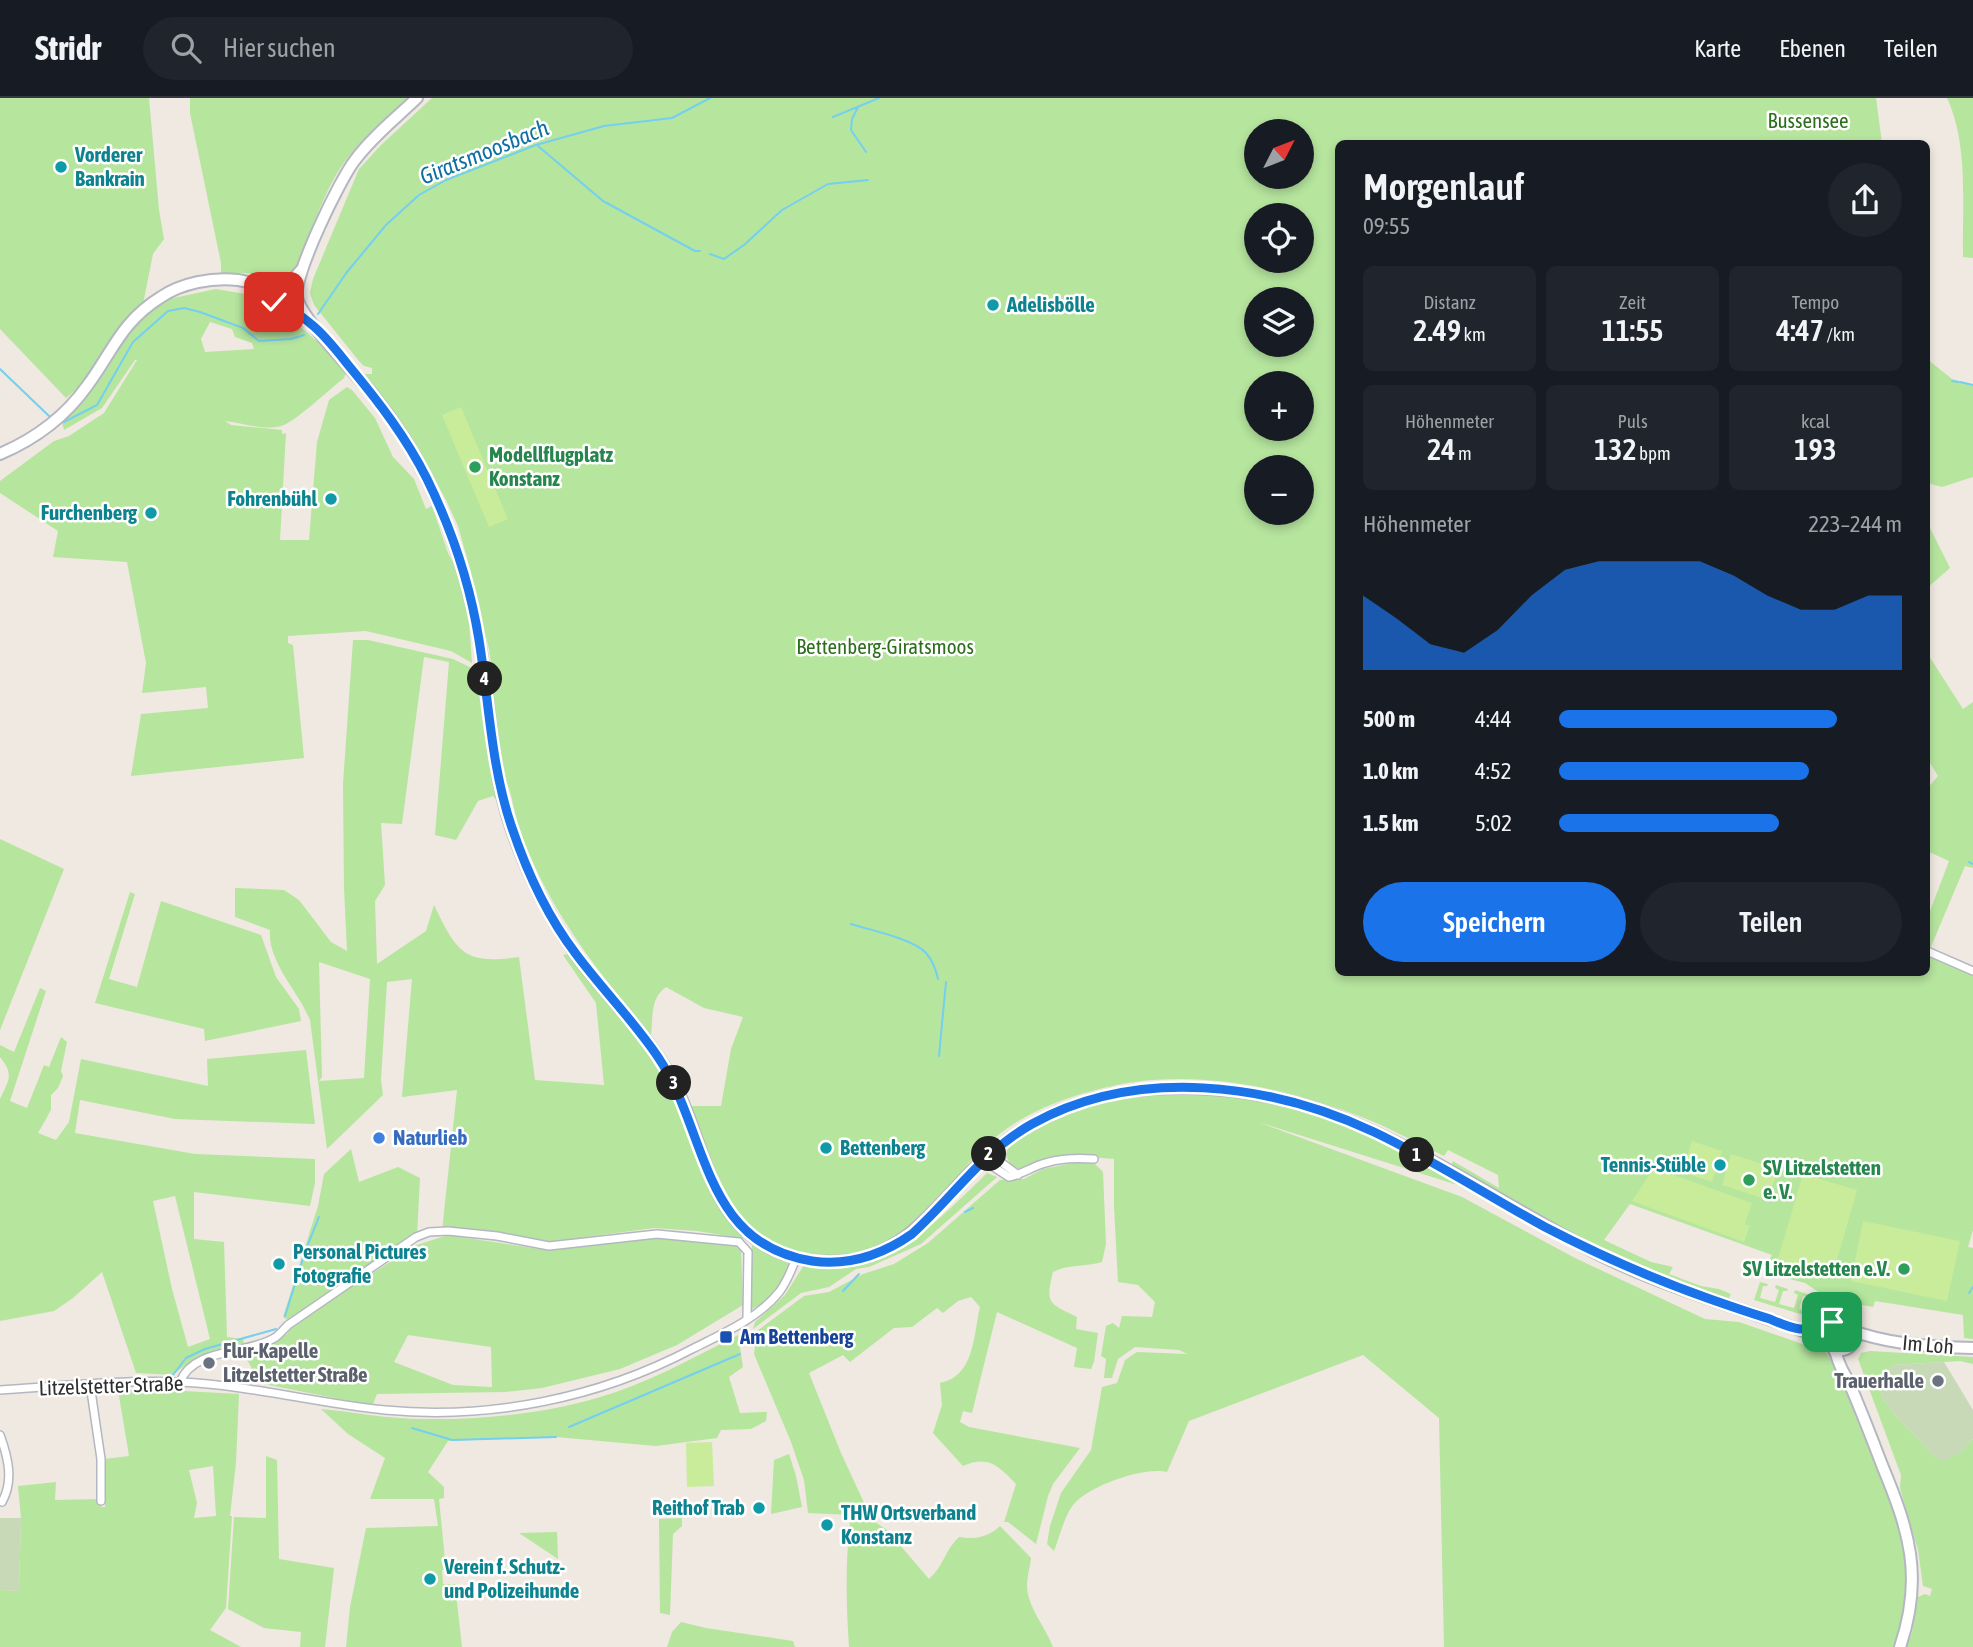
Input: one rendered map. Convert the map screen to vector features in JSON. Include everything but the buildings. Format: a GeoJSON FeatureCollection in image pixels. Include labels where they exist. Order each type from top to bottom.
{"type":"FeatureCollection","features":[{"type":"Feature","properties":{"kind":"main road"},"geometry":{"type":"LineString","coordinates":[[273,298],[289,291],[302,269],[338,187],[355,159],[417,98]]}},
{"type":"Feature","properties":{"kind":"main road"},"geometry":{"type":"LineString","coordinates":[[0,454],[27,442],[53,424],[88,385],[120,333],[144,309],[162,296],[197,282],[238,280],[289,291],[312,324],[389,415],[426,478],[445,519],[473,608],[492,739],[505,807],[519,850],[544,903],[574,952],[638,1029],[672,1080],[709,1175],[724,1205],[737,1223],[752,1236],[774,1250],[796,1258],[836,1262],[860,1259],[889,1248],[912,1234],[925,1222],[997,1147],[1031,1124],[1058,1111],[1085,1100],[1117,1093],[1147,1089],[1214,1089],[1254,1094],[1331,1114],[1375,1132],[1611,1260],[1662,1282],[1798,1329],[1826,1333],[1827,1343],[1848,1343],[1849,1380],[1901,1511],[1910,1542],[1913,1587],[1910,1613],[1900,1647]]}},
{"type":"Feature","properties":{"kind":"main road"},"geometry":{"type":"LineString","coordinates":[[258,285],[273,298],[279,308],[288,309],[312,324]]}},
{"type":"Feature","properties":{"kind":"main road"},"geometry":{"type":"LineString","coordinates":[[288,309],[293,306],[289,291]]}},
{"type":"Feature","properties":{"kind":"main road","name":"Im Loh"},"geometry":{"type":"LineString","coordinates":[[1826,1333],[1832,1322],[1840,1320],[1848,1322],[1848,1343],[1884,1340],[1973,1348]]}},
{"type":"Feature","properties":{"kind":"street"},"geometry":{"type":"LineString","coordinates":[[1930,952],[1973,971]]}},
{"type":"Feature","properties":{"kind":"street"},"geometry":{"type":"LineString","coordinates":[[997,1147],[1002,1164],[1018,1175]]}},
{"type":"Feature","properties":{"kind":"street"},"geometry":{"type":"LineString","coordinates":[[982,1160],[1009,1177],[1044,1163],[1073,1157],[1094,1159]]}},
{"type":"Feature","properties":{"kind":"street"},"geometry":{"type":"LineString","coordinates":[[180,1382],[184,1371],[202,1360],[276,1337],[288,1325],[416,1237],[429,1232],[448,1231],[497,1236],[548,1246],[657,1234],[739,1242],[748,1252],[747,1318]]}},
{"type":"Feature","properties":{"kind":"street","name":"Litzelstetter Straße"},"geometry":{"type":"LineString","coordinates":[[0,1390],[180,1382],[214,1384],[386,1410],[492,1409],[573,1395],[633,1376],[681,1355],[747,1318],[779,1292],[796,1258]]}},
{"type":"Feature","properties":{"kind":"street"},"geometry":{"type":"LineString","coordinates":[[90,1384],[101,1459],[101,1501]]}},
{"type":"Feature","properties":{"kind":"street"},"geometry":{"type":"LineString","coordinates":[[0,1435],[6,1451],[9,1478],[2,1502]]}},
{"type":"Feature","properties":{"kind":"green space"},"geometry":{"type":"Polygon","coordinates":[[[0,98],[149,98],[164,239],[153,254],[142,309],[118,328],[79,387],[66,398],[0,329],[0,98]]]}},
{"type":"Feature","properties":{"kind":"green space"},"geometry":{"type":"Polygon","coordinates":[[[190,98],[408,98],[370,133],[340,168],[325,196],[292,276],[275,279],[247,273],[221,273],[190,113],[190,98]]]}},
{"type":"Feature","properties":{"kind":"green space","name":"Bettenberg-Giratsmoos"},"geometry":{"type":"Polygon","coordinates":[[[432,98],[1876,98],[1882,140],[1335,140],[1335,976],[1930,976],[1930,954],[1973,974],[1973,1230],[1968,1247],[1973,1248],[1973,1339],[1964,1338],[1963,1315],[1875,1301],[1873,1307],[1862,1305],[1849,1293],[1840,1294],[1830,1303],[1829,1316],[1820,1320],[1754,1300],[1760,1282],[1768,1284],[1763,1286],[1760,1298],[1775,1302],[1779,1290],[1775,1288],[1776,1285],[1788,1289],[1783,1291],[1779,1304],[1794,1308],[1798,1295],[1794,1293],[1795,1290],[1807,1294],[1807,1297],[1803,1296],[1799,1309],[1814,1314],[1820,1293],[1805,1283],[1763,1272],[1772,1255],[1630,1204],[1604,1240],[1651,1262],[1673,1267],[1669,1274],[1731,1294],[1728,1300],[1701,1291],[1631,1262],[1501,1194],[1451,1166],[1453,1161],[1499,1188],[1498,1175],[1448,1150],[1444,1156],[1377,1123],[1301,1097],[1232,1082],[1196,1079],[1126,1083],[1054,1103],[1018,1121],[991,1141],[912,1226],[897,1238],[873,1249],[831,1255],[799,1252],[773,1243],[753,1227],[736,1208],[722,1185],[691,1106],[721,1106],[731,1049],[743,1017],[704,1008],[666,987],[655,1003],[651,1036],[602,975],[559,913],[526,847],[503,775],[488,668],[491,662],[489,649],[458,526],[415,443],[364,374],[372,374],[372,368],[359,361],[314,305],[310,293],[313,279],[359,169],[432,98]]]}},
{"type":"Feature","properties":{"kind":"green space"},"geometry":{"type":"Polygon","coordinates":[[[1947,98],[1973,98],[1973,258],[1963,257],[1959,136],[1947,98]]]}},
{"type":"Feature","properties":{"kind":"green space"},"geometry":{"type":"Polygon","coordinates":[[[216,289],[251,295],[277,315],[290,318],[318,342],[346,373],[344,378],[287,424],[260,427],[225,421],[231,425],[282,430],[282,434],[286,433],[280,540],[309,540],[317,442],[329,400],[347,387],[375,418],[393,457],[414,479],[426,509],[432,506],[448,553],[458,572],[469,621],[472,663],[451,651],[366,631],[288,636],[288,643],[293,645],[304,758],[131,776],[141,714],[208,708],[206,687],[142,693],[146,663],[127,562],[53,557],[58,531],[0,493],[0,481],[54,441],[69,436],[104,413],[137,360],[102,408],[64,430],[62,423],[97,380],[127,334],[164,300],[216,289]],[[210,322],[201,339],[205,352],[254,349],[252,343],[235,337],[232,329],[210,322]]]}},
{"type":"Feature","properties":{"kind":"green space"},"geometry":{"type":"Polygon","coordinates":[[[1930,361],[1952,379],[1973,385],[1973,477],[1942,487],[1930,484],[1930,361]]]}},
{"type":"Feature","properties":{"kind":"green space","name":"Modellflugplatz Konstanz"},"geometry":{"type":"Polygon","coordinates":[[[461,407],[508,519],[489,527],[442,415],[461,407]]]}},
{"type":"Feature","properties":{"kind":"green space"},"geometry":{"type":"Polygon","coordinates":[[[1930,528],[1950,568],[1930,585],[1930,528]]]}},
{"type":"Feature","properties":{"kind":"green space"},"geometry":{"type":"Polygon","coordinates":[[[353,640],[368,640],[453,659],[474,669],[475,676],[482,679],[501,806],[493,796],[478,801],[456,840],[435,835],[449,662],[424,657],[402,824],[381,823],[385,885],[375,901],[377,964],[426,931],[434,905],[449,934],[464,952],[485,959],[519,957],[535,1080],[604,1085],[596,1003],[563,955],[569,954],[654,1059],[686,1122],[707,1182],[731,1221],[746,1239],[697,1231],[654,1228],[548,1242],[498,1234],[442,1231],[457,1090],[402,1097],[412,979],[387,982],[381,1080],[383,1095],[327,1149],[310,1020],[278,965],[270,942],[270,930],[235,917],[235,888],[284,890],[299,900],[331,942],[347,951],[343,784],[353,640]],[[319,962],[322,1077],[319,1081],[364,1078],[370,979],[319,962]]]}},
{"type":"Feature","properties":{"kind":"green space"},"geometry":{"type":"Polygon","coordinates":[[[1930,658],[1963,709],[1973,702],[1973,868],[1965,866],[1930,949],[1930,911],[1949,861],[1930,852],[1930,785],[1938,776],[1930,763],[1930,658]]]}},
{"type":"Feature","properties":{"kind":"green space"},"geometry":{"type":"Polygon","coordinates":[[[0,839],[64,869],[0,1030],[0,839]]]}},
{"type":"Feature","properties":{"kind":"green space"},"geometry":{"type":"Polygon","coordinates":[[[130,892],[135,894],[109,979],[137,987],[161,901],[261,935],[276,977],[299,1009],[301,1021],[205,1041],[204,1029],[95,1003],[130,892]]]}},
{"type":"Feature","properties":{"kind":"green space"},"geometry":{"type":"Polygon","coordinates":[[[40,988],[46,991],[10,1101],[27,1108],[44,1065],[49,1067],[61,1037],[67,1042],[61,1071],[63,1076],[58,1088],[51,1095],[51,1110],[38,1133],[56,1140],[69,1122],[81,1059],[208,1086],[207,1059],[306,1050],[315,1124],[175,1119],[80,1100],[75,1133],[195,1154],[315,1159],[315,1183],[310,1206],[194,1192],[194,1239],[224,1242],[227,1337],[243,1339],[244,1343],[206,1354],[173,1375],[136,1373],[102,1272],[54,1311],[0,1321],[0,1099],[9,1073],[0,1057],[0,1045],[14,1052],[40,988]],[[175,1196],[153,1201],[188,1347],[210,1339],[175,1196]]]}},
{"type":"Feature","properties":{"kind":"green space"},"geometry":{"type":"Polygon","coordinates":[[[1146,1096],[1243,1096],[1271,1101],[1329,1119],[1388,1145],[1467,1188],[1258,1122],[1462,1197],[1575,1258],[1705,1319],[1739,1322],[1823,1350],[1832,1361],[1886,1486],[1903,1540],[1907,1592],[1902,1626],[1895,1647],[1444,1647],[1439,1418],[1363,1355],[1189,1421],[1167,1472],[1145,1472],[1117,1479],[1080,1498],[1067,1515],[1054,1551],[1047,1544],[1050,1526],[1061,1493],[1091,1450],[1102,1387],[1117,1383],[1125,1360],[1137,1352],[1187,1354],[1179,1350],[1135,1347],[1118,1359],[1112,1378],[1104,1378],[1106,1359],[1101,1356],[1106,1326],[1113,1323],[1119,1328],[1122,1316],[1152,1317],[1155,1302],[1138,1285],[1118,1282],[1114,1159],[1056,1158],[1016,1168],[1006,1155],[1008,1147],[1055,1120],[1100,1104],[1146,1096]]]}},
{"type":"Feature","properties":{"kind":"green space","name":"SV Litzelstetten e. V."},"geometry":{"type":"Polygon","coordinates":[[[1692,1141],[1722,1151],[1712,1182],[1682,1172],[1692,1141]]]}},
{"type":"Feature","properties":{"kind":"green space"},"geometry":{"type":"Polygon","coordinates":[[[351,1149],[359,1182],[398,1167],[420,1178],[417,1235],[364,1276],[365,1278],[417,1245],[448,1235],[546,1250],[658,1237],[737,1243],[741,1248],[743,1305],[677,1345],[620,1369],[542,1388],[505,1392],[377,1394],[373,1404],[259,1383],[244,1353],[287,1334],[294,1324],[283,1317],[318,1206],[324,1174],[351,1149]],[[408,1335],[394,1362],[453,1385],[492,1387],[491,1347],[408,1335]]]}},
{"type":"Feature","properties":{"kind":"green space","name":"SV Litzelstetten e. V."},"geometry":{"type":"Polygon","coordinates":[[[1731,1154],[1778,1169],[1768,1200],[1722,1185],[1731,1154]]]}},
{"type":"Feature","properties":{"kind":"green space"},"geometry":{"type":"Polygon","coordinates":[[[1078,1162],[1095,1164],[1103,1172],[1106,1244],[1102,1262],[1053,1272],[1049,1291],[1051,1301],[1055,1305],[1077,1317],[1076,1329],[1098,1333],[1091,1369],[1074,1367],[1077,1348],[997,1312],[972,1413],[963,1411],[960,1422],[969,1427],[1080,1448],[1053,1484],[1036,1544],[1008,1522],[1004,1522],[1016,1484],[992,1464],[979,1462],[963,1466],[933,1433],[942,1405],[940,1383],[960,1372],[970,1353],[980,1307],[971,1297],[958,1301],[943,1313],[937,1308],[912,1327],[894,1328],[850,1362],[843,1355],[809,1373],[841,1453],[872,1520],[887,1530],[929,1579],[959,1537],[981,1537],[1000,1526],[1031,1558],[1028,1594],[1053,1647],[849,1647],[847,1581],[851,1515],[808,1513],[804,1480],[754,1354],[757,1331],[804,1296],[829,1292],[863,1274],[894,1264],[928,1243],[1000,1180],[1024,1179],[1043,1169],[1078,1162]]]}},
{"type":"Feature","properties":{"kind":"green space","name":"SV Litzelstetten e.V."},"geometry":{"type":"Polygon","coordinates":[[[1654,1168],[1752,1203],[1745,1224],[1750,1226],[1744,1242],[1632,1201],[1654,1168]]]}},
{"type":"Feature","properties":{"kind":"green space"},"geometry":{"type":"Polygon","coordinates":[[[987,1173],[997,1177],[921,1244],[869,1267],[856,1269],[829,1287],[801,1293],[753,1329],[755,1322],[785,1295],[804,1265],[833,1267],[859,1263],[883,1255],[927,1229],[987,1173]]]}},
{"type":"Feature","properties":{"kind":"green space","name":"SV Litzelstetten e.V."},"geometry":{"type":"Polygon","coordinates":[[[1803,1174],[1857,1190],[1833,1274],[1778,1259],[1803,1174]]]}},
{"type":"Feature","properties":{"kind":"green space","name":"SV Litzelstetten e.V."},"geometry":{"type":"Polygon","coordinates":[[[1863,1221],[1960,1241],[1947,1301],[1851,1281],[1863,1221]]]}},
{"type":"Feature","properties":{"kind":"green space"},"geometry":{"type":"Polygon","coordinates":[[[752,1242],[789,1263],[785,1278],[777,1291],[752,1309],[752,1242]]]}},
{"type":"Feature","properties":{"kind":"green space"},"geometry":{"type":"Polygon","coordinates":[[[738,1335],[743,1367],[729,1377],[740,1413],[767,1412],[766,1421],[751,1429],[721,1430],[717,1438],[656,1446],[556,1437],[448,1441],[428,1472],[444,1487],[444,1498],[439,1499],[446,1570],[442,1570],[443,1584],[455,1584],[462,1647],[346,1647],[350,1607],[366,1528],[438,1526],[434,1499],[370,1499],[385,1458],[348,1434],[321,1409],[397,1418],[444,1419],[511,1415],[554,1408],[597,1398],[633,1385],[738,1335]]]}},
{"type":"Feature","properties":{"kind":"green space"},"geometry":{"type":"Polygon","coordinates":[[[1870,1351],[1973,1357],[1973,1364],[1960,1361],[1893,1365],[1880,1378],[1882,1397],[1894,1414],[1935,1457],[1961,1452],[1973,1439],[1973,1647],[1906,1647],[1912,1633],[1918,1597],[1925,1594],[1930,1596],[1932,1589],[1923,1586],[1918,1550],[1900,1488],[1901,1475],[1858,1359],[1861,1353],[1870,1351]]]}},
{"type":"Feature","properties":{"kind":"green space"},"geometry":{"type":"Polygon","coordinates":[[[1944,1362],[1973,1410],[1973,1439],[1961,1452],[1945,1461],[1935,1457],[1894,1414],[1882,1397],[1880,1377],[1893,1365],[1944,1362]]]}},
{"type":"Feature","properties":{"kind":"green space"},"geometry":{"type":"Polygon","coordinates":[[[118,1390],[239,1394],[226,1608],[210,1630],[241,1647],[0,1647],[0,1590],[19,1591],[21,1518],[18,1486],[56,1482],[55,1500],[102,1499],[101,1507],[105,1507],[105,1459],[129,1456],[118,1390]],[[213,1466],[189,1470],[197,1503],[194,1518],[216,1516],[213,1466]]]}},
{"type":"Feature","properties":{"kind":"green space"},"geometry":{"type":"Polygon","coordinates":[[[712,1442],[714,1486],[687,1487],[686,1443],[712,1442]]]}},
{"type":"Feature","properties":{"kind":"green space"},"geometry":{"type":"Polygon","coordinates":[[[789,1454],[802,1507],[771,1514],[774,1460],[789,1454]]]}},
{"type":"Feature","properties":{"kind":"green space"},"geometry":{"type":"Polygon","coordinates":[[[266,1456],[277,1460],[279,1559],[334,1568],[325,1647],[300,1647],[301,1632],[264,1628],[228,1609],[234,1517],[266,1518],[266,1456]]]}},
{"type":"Feature","properties":{"kind":"green space"},"geometry":{"type":"Polygon","coordinates":[[[0,1518],[21,1518],[19,1591],[0,1590],[0,1518]]]}},
{"type":"Feature","properties":{"kind":"green space"},"geometry":{"type":"Polygon","coordinates":[[[682,1518],[682,1526],[673,1534],[670,1615],[660,1613],[659,1519],[682,1518]]]}},
{"type":"Feature","properties":{"kind":"green space"},"geometry":{"type":"Polygon","coordinates":[[[557,1532],[558,1559],[519,1533],[557,1532]]]}},
{"type":"Feature","properties":{"kind":"green space"},"geometry":{"type":"Polygon","coordinates":[[[681,1622],[793,1641],[795,1647],[667,1647],[672,1632],[681,1622]]]}},
{"type":"Feature","properties":{"kind":"waterway","name":"Giratsmoosbach"},"geometry":{"type":"LineString","coordinates":[[318,314],[347,272],[386,225],[419,195],[446,180],[536,145],[604,126],[672,118],[710,98]]}},
{"type":"Feature","properties":{"kind":"waterway"},"geometry":{"type":"LineString","coordinates":[[833,117],[879,98]]}},
{"type":"Feature","properties":{"kind":"waterway"},"geometry":{"type":"LineString","coordinates":[[858,107],[852,119],[851,130],[866,152]]}},
{"type":"Feature","properties":{"kind":"waterway"},"geometry":{"type":"LineString","coordinates":[[538,146],[603,201],[695,251],[700,251]]}},
{"type":"Feature","properties":{"kind":"waterway"},"geometry":{"type":"LineString","coordinates":[[710,254],[724,259],[744,245],[782,210],[828,184],[868,180]]}},
{"type":"Feature","properties":{"kind":"waterway","name":"Giratsmoosbach"},"geometry":{"type":"LineString","coordinates":[[64,422],[97,405],[133,342],[168,311],[184,308],[200,312],[243,328],[259,341],[291,339],[304,335]]}},
{"type":"Feature","properties":{"kind":"waterway","name":"Giratsmoosbach"},"geometry":{"type":"LineString","coordinates":[[0,369],[49,416]]}},
{"type":"Feature","properties":{"kind":"waterway"},"geometry":{"type":"LineString","coordinates":[[1952,381],[1958,382]]}},
{"type":"Feature","properties":{"kind":"waterway"},"geometry":{"type":"LineString","coordinates":[[1960,382],[1973,385]]}},
{"type":"Feature","properties":{"kind":"waterway"},"geometry":{"type":"LineString","coordinates":[[1969,862],[1973,864]]}},
{"type":"Feature","properties":{"kind":"waterway"},"geometry":{"type":"LineString","coordinates":[[851,924],[902,939],[920,948],[931,959],[938,979]]}},
{"type":"Feature","properties":{"kind":"waterway"},"geometry":{"type":"LineString","coordinates":[[939,1056],[946,982]]}},
{"type":"Feature","properties":{"kind":"waterway"},"geometry":{"type":"LineString","coordinates":[[965,1212],[973,1208]]}},
{"type":"Feature","properties":{"kind":"waterway"},"geometry":{"type":"LineString","coordinates":[[285,1316],[319,1217]]}},
{"type":"Feature","properties":{"kind":"waterway"},"geometry":{"type":"LineString","coordinates":[[843,1291],[859,1274]]}},
{"type":"Feature","properties":{"kind":"waterway"},"geometry":{"type":"LineString","coordinates":[[1969,1293],[1973,1287]]}},
{"type":"Feature","properties":{"kind":"waterway"},"geometry":{"type":"LineString","coordinates":[[173,1375],[186,1358],[205,1349],[276,1329]]}},
{"type":"Feature","properties":{"kind":"waterway"},"geometry":{"type":"LineString","coordinates":[[569,1427],[740,1354]]}},
{"type":"Feature","properties":{"kind":"waterway"},"geometry":{"type":"LineString","coordinates":[[412,1428],[452,1440],[556,1437]]}},
{"type":"Feature","properties":{"kind":"place","name":"Vorderer Bankrain"},"geometry":{"type":"Point","coordinates":[61,167]}},
{"type":"Feature","properties":{"kind":"place","name":"Adelisbölle"},"geometry":{"type":"Point","coordinates":[993,305]}},
{"type":"Feature","properties":{"kind":"place","name":"Modellflugplatz Konstanz"},"geometry":{"type":"Point","coordinates":[475,467]}},
{"type":"Feature","properties":{"kind":"place","name":"Fohrenbühl"},"geometry":{"type":"Point","coordinates":[331,499]}},
{"type":"Feature","properties":{"kind":"place","name":"Furchenberg"},"geometry":{"type":"Point","coordinates":[151,513]}},
{"type":"Feature","properties":{"kind":"place","name":"Naturlieb"},"geometry":{"type":"Point","coordinates":[379,1138]}},
{"type":"Feature","properties":{"kind":"place","name":"Bettenberg"},"geometry":{"type":"Point","coordinates":[826,1148]}},
{"type":"Feature","properties":{"kind":"place","name":"Tennis-Stüble"},"geometry":{"type":"Point","coordinates":[1720,1165]}},
{"type":"Feature","properties":{"kind":"place","name":"SV Litzelstetten e. V."},"geometry":{"type":"Point","coordinates":[1749,1180]}},
{"type":"Feature","properties":{"kind":"place","name":"Personal Pictures Fotografie"},"geometry":{"type":"Point","coordinates":[279,1264]}},
{"type":"Feature","properties":{"kind":"place","name":"SV Litzelstetten e.V."},"geometry":{"type":"Point","coordinates":[1904,1269]}},
{"type":"Feature","properties":{"kind":"place","name":"Am Bettenberg"},"geometry":{"type":"Point","coordinates":[726,1337]}},
{"type":"Feature","properties":{"kind":"place","name":"Flur-Kapelle Litzelstetter Straße"},"geometry":{"type":"Point","coordinates":[209,1363]}},
{"type":"Feature","properties":{"kind":"place","name":"Trauerhalle"},"geometry":{"type":"Point","coordinates":[1938,1381]}},
{"type":"Feature","properties":{"kind":"place","name":"Reithof Trab"},"geometry":{"type":"Point","coordinates":[759,1508]}},
{"type":"Feature","properties":{"kind":"place","name":"THW Ortsverband Konstanz"},"geometry":{"type":"Point","coordinates":[827,1525]}},
{"type":"Feature","properties":{"kind":"place","name":"Verein f. Schutz- und Polizeihunde"},"geometry":{"type":"Point","coordinates":[430,1579]}},
{"type":"Feature","properties":{"kind":"route"},"geometry":{"type":"LineString","coordinates":[[274,302],[279,308],[288,309],[312,324],[337,352],[389,415],[426,478],[445,519],[473,608],[498,775],[519,850],[544,903],[574,952],[638,1029],[672,1080],[705,1165],[724,1205],[737,1223],[767,1246],[796,1258],[822,1262],[851,1261],[874,1255],[912,1234],[982,1160],[1031,1124],[1085,1100],[1117,1093],[1147,1089],[1214,1089],[1291,1102],[1331,1114],[1375,1132],[1544,1226],[1611,1260],[1682,1290],[1798,1329],[1827,1328],[1832,1322]]}},
{"type":"Feature","properties":{"kind":"park label","name":"Bussensee"},"geometry":{"type":"Point","coordinates":[1808,121]}}]}
